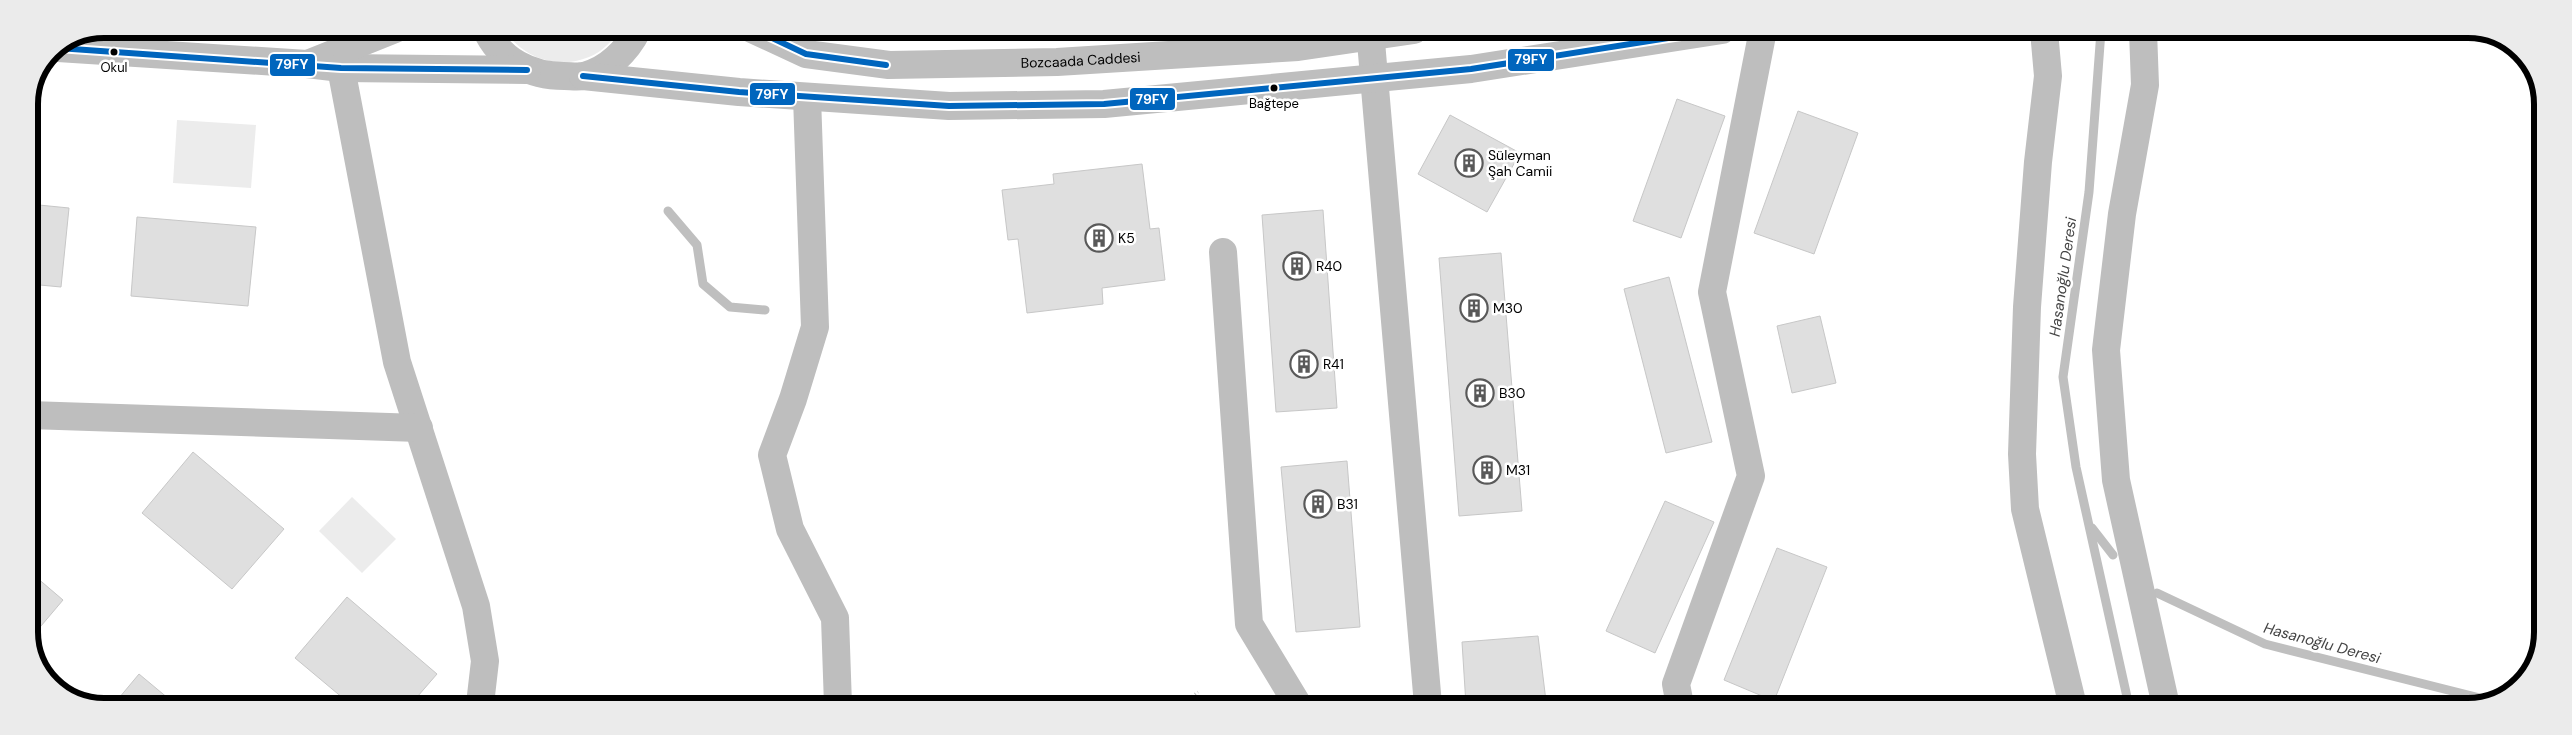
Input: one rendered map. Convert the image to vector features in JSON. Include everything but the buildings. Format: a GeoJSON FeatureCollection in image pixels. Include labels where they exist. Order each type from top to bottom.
{"type":"FeatureCollection","features":[{"type":"Feature","properties":{"kind":"street"},"geometry":{"type":"LineString","coordinates":[[307,64],[372,38]]}},
{"type":"Feature","properties":{"kind":"street"},"geometry":{"type":"LineString","coordinates":[[492,38],[503,54],[527,70]]}},
{"type":"Feature","properties":{"kind":"street"},"geometry":{"type":"LineString","coordinates":[[583,76],[609,64],[630,45],[634,38]]}},
{"type":"Feature","properties":{"kind":"street","name":"Bozcaada Caddesi"},"geometry":{"type":"LineString","coordinates":[[771,38],[806,54],[888,65],[1057,62],[1298,46],[1346,38]]}},
{"type":"Feature","properties":{"kind":"street"},"geometry":{"type":"LineString","coordinates":[[1371,38],[1376,80],[1427,698]]}},
{"type":"Feature","properties":{"kind":"street"},"geometry":{"type":"LineString","coordinates":[[68,49],[307,64],[341,68],[527,70],[551,76],[583,76],[807,96],[949,106],[1104,104],[1302,84],[1376,80],[1471,69],[1671,38]]}},
{"type":"Feature","properties":{"kind":"street"},"geometry":{"type":"LineString","coordinates":[[1679,698],[1676,684],[1751,476],[1712,292],[1761,38]]}},
{"type":"Feature","properties":{"kind":"street"},"geometry":{"type":"LineString","coordinates":[[2045,38],[2048,76],[2038,162],[2027,307],[2022,454],[2025,508],[2071,698]]}},
{"type":"Feature","properties":{"kind":"street"},"geometry":{"type":"LineString","coordinates":[[2143,38],[2145,85],[2122,214],[2106,350],[2116,480],[2164,698]]}},
{"type":"Feature","properties":{"kind":"street"},"geometry":{"type":"LineString","coordinates":[[341,68],[397,362],[476,606],[485,661],[481,698]]}},
{"type":"Feature","properties":{"kind":"street"},"geometry":{"type":"LineString","coordinates":[[807,96],[815,327],[793,399],[772,455],[790,529],[835,618],[838,698]]}},
{"type":"Feature","properties":{"kind":"street"},"geometry":{"type":"LineString","coordinates":[[1223,252],[1249,624],[1294,698]]}},
{"type":"Feature","properties":{"kind":"street"},"geometry":{"type":"LineString","coordinates":[[38,415],[419,428]]}},
{"type":"Feature","properties":{"kind":"path"},"geometry":{"type":"LineString","coordinates":[[1190,698],[1198,692]]}},
{"type":"Feature","properties":{"kind":"shaded area"},"geometry":{"type":"Polygon","coordinates":[[[613,38],[594,55],[577,61],[565,62],[541,59],[530,54],[512,39],[613,38]]]}},
{"type":"Feature","properties":{"kind":"shaded area"},"geometry":{"type":"Polygon","coordinates":[[[177,120],[256,125],[251,188],[173,183],[177,120]]]}},
{"type":"Feature","properties":{"kind":"shaded area"},"geometry":{"type":"Polygon","coordinates":[[[352,497],[396,539],[362,573],[319,531],[352,497]]]}},
{"type":"Feature","properties":{"kind":"waterway","name":"Hasanoğlu Deresi"},"geometry":{"type":"LineString","coordinates":[[2100,38],[2089,192],[2063,377],[2076,467],[2127,698]]}},
{"type":"Feature","properties":{"kind":"waterway"},"geometry":{"type":"LineString","coordinates":[[668,211],[697,245],[703,284],[730,307],[765,310]]}},
{"type":"Feature","properties":{"kind":"waterway","name":"Hasanoğlu Deresi"},"geometry":{"type":"LineString","coordinates":[[2092,528],[2113,555]]}},
{"type":"Feature","properties":{"kind":"waterway","name":"Hasanoğlu Deresi"},"geometry":{"type":"LineString","coordinates":[[2157,593],[2265,644],[2476,697]]}},
{"type":"Feature","properties":{"kind":"transit line","name":"79FY"},"geometry":{"type":"LineString","coordinates":[[772,38],[806,54],[886,65]]}},
{"type":"Feature","properties":{"kind":"transit line","name":"79FY"},"geometry":{"type":"LineString","coordinates":[[583,76],[739,92],[949,106],[1104,104],[1471,69],[1668,38]]}},
{"type":"Feature","properties":{"kind":"transit line","name":"79FY"},"geometry":{"type":"LineString","coordinates":[[68,49],[341,68],[527,70]]}},
{"type":"Feature","properties":{"kind":"place","name":"Okul"},"geometry":{"type":"Point","coordinates":[114,52]}},
{"type":"Feature","properties":{"kind":"place","name":"Bağtepe"},"geometry":{"type":"Point","coordinates":[1274,88]}},
{"type":"Feature","properties":{"kind":"place","name":"Süleyman Şah Camii"},"geometry":{"type":"Point","coordinates":[1469,163]}},
{"type":"Feature","properties":{"kind":"place","name":"K5"},"geometry":{"type":"Point","coordinates":[1099,238]}},
{"type":"Feature","properties":{"kind":"place","name":"R40"},"geometry":{"type":"Point","coordinates":[1297,266]}},
{"type":"Feature","properties":{"kind":"place","name":"M30"},"geometry":{"type":"Point","coordinates":[1474,308]}},
{"type":"Feature","properties":{"kind":"place","name":"R41"},"geometry":{"type":"Point","coordinates":[1304,364]}},
{"type":"Feature","properties":{"kind":"place","name":"B30"},"geometry":{"type":"Point","coordinates":[1480,393]}},
{"type":"Feature","properties":{"kind":"place","name":"M31"},"geometry":{"type":"Point","coordinates":[1487,470]}},
{"type":"Feature","properties":{"kind":"place","name":"B31"},"geometry":{"type":"Point","coordinates":[1318,504]}}]}
